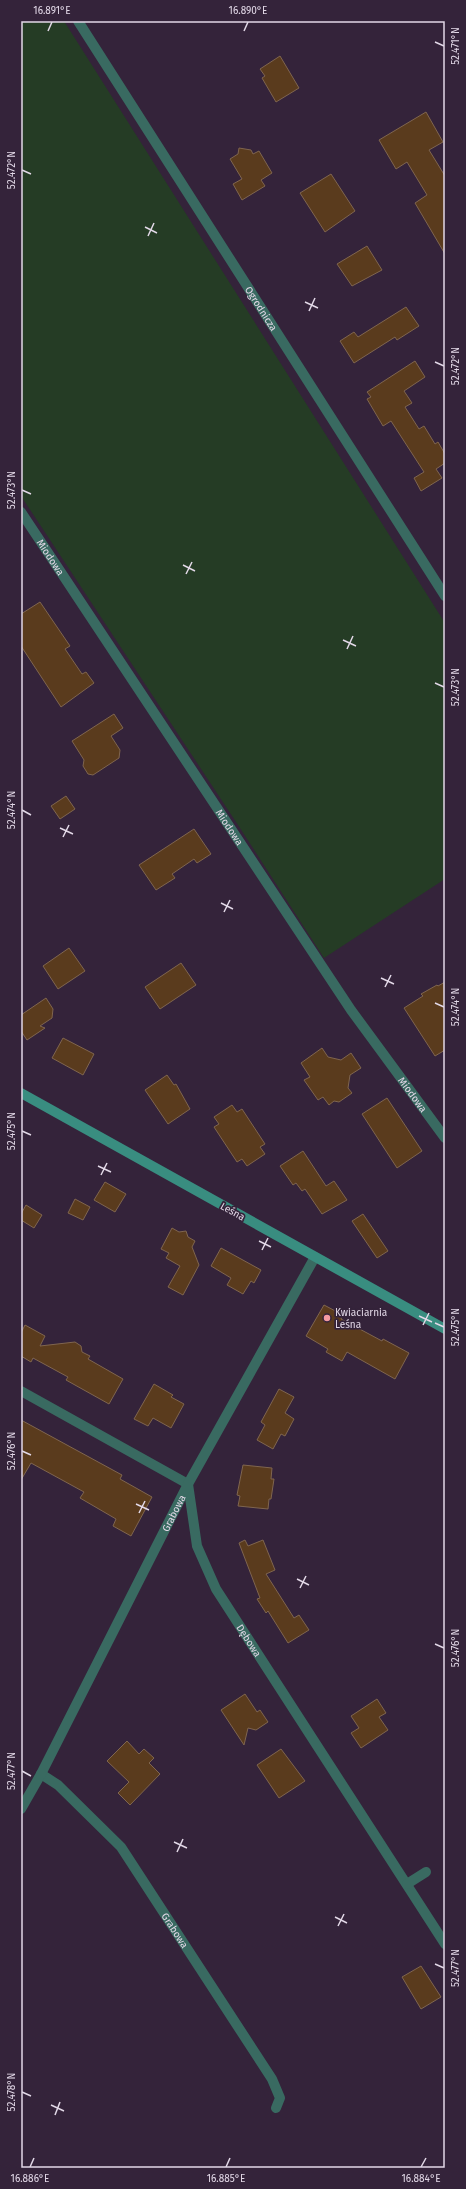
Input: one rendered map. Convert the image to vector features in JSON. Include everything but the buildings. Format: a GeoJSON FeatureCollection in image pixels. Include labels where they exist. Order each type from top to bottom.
{"type":"FeatureCollection","features":[{"type":"Feature","properties":{"kind":"street","name":"Ogrodnicza"},"geometry":{"type":"LineString","coordinates":[[78,21],[445,596]]}},
{"type":"Feature","properties":{"kind":"street","name":"Miodowa"},"geometry":{"type":"LineString","coordinates":[[21,512],[351,1010],[445,1138]]}},
{"type":"Feature","properties":{"kind":"street","name":"Leśna"},"geometry":{"type":"LineString","coordinates":[[21,1093],[445,1329]]}},
{"type":"Feature","properties":{"kind":"street","name":"Grabowa"},"geometry":{"type":"LineString","coordinates":[[21,1809],[41,1774],[188,1484],[315,1257]]}},
{"type":"Feature","properties":{"kind":"street"},"geometry":{"type":"LineString","coordinates":[[21,1391],[188,1484]]}},
{"type":"Feature","properties":{"kind":"street","name":"Dębowa"},"geometry":{"type":"LineString","coordinates":[[188,1484],[197,1546],[216,1589],[445,1944]]}},
{"type":"Feature","properties":{"kind":"street","name":"Grabowa"},"geometry":{"type":"LineString","coordinates":[[41,1774],[58,1785],[121,1847],[272,2079],[280,2098],[276,2108]]}},
{"type":"Feature","properties":{"kind":"street"},"geometry":{"type":"LineString","coordinates":[[407,1884],[426,1872]]}},
{"type":"Feature","properties":{"kind":"green space"},"geometry":{"type":"Polygon","coordinates":[[[21,21],[64,21],[445,623],[445,879],[324,958],[21,496],[21,21]]]}},
{"type":"Feature","properties":{"kind":"place","name":"Kwiaciarnia Leśna"},"geometry":{"type":"Point","coordinates":[327,1318]}}]}
